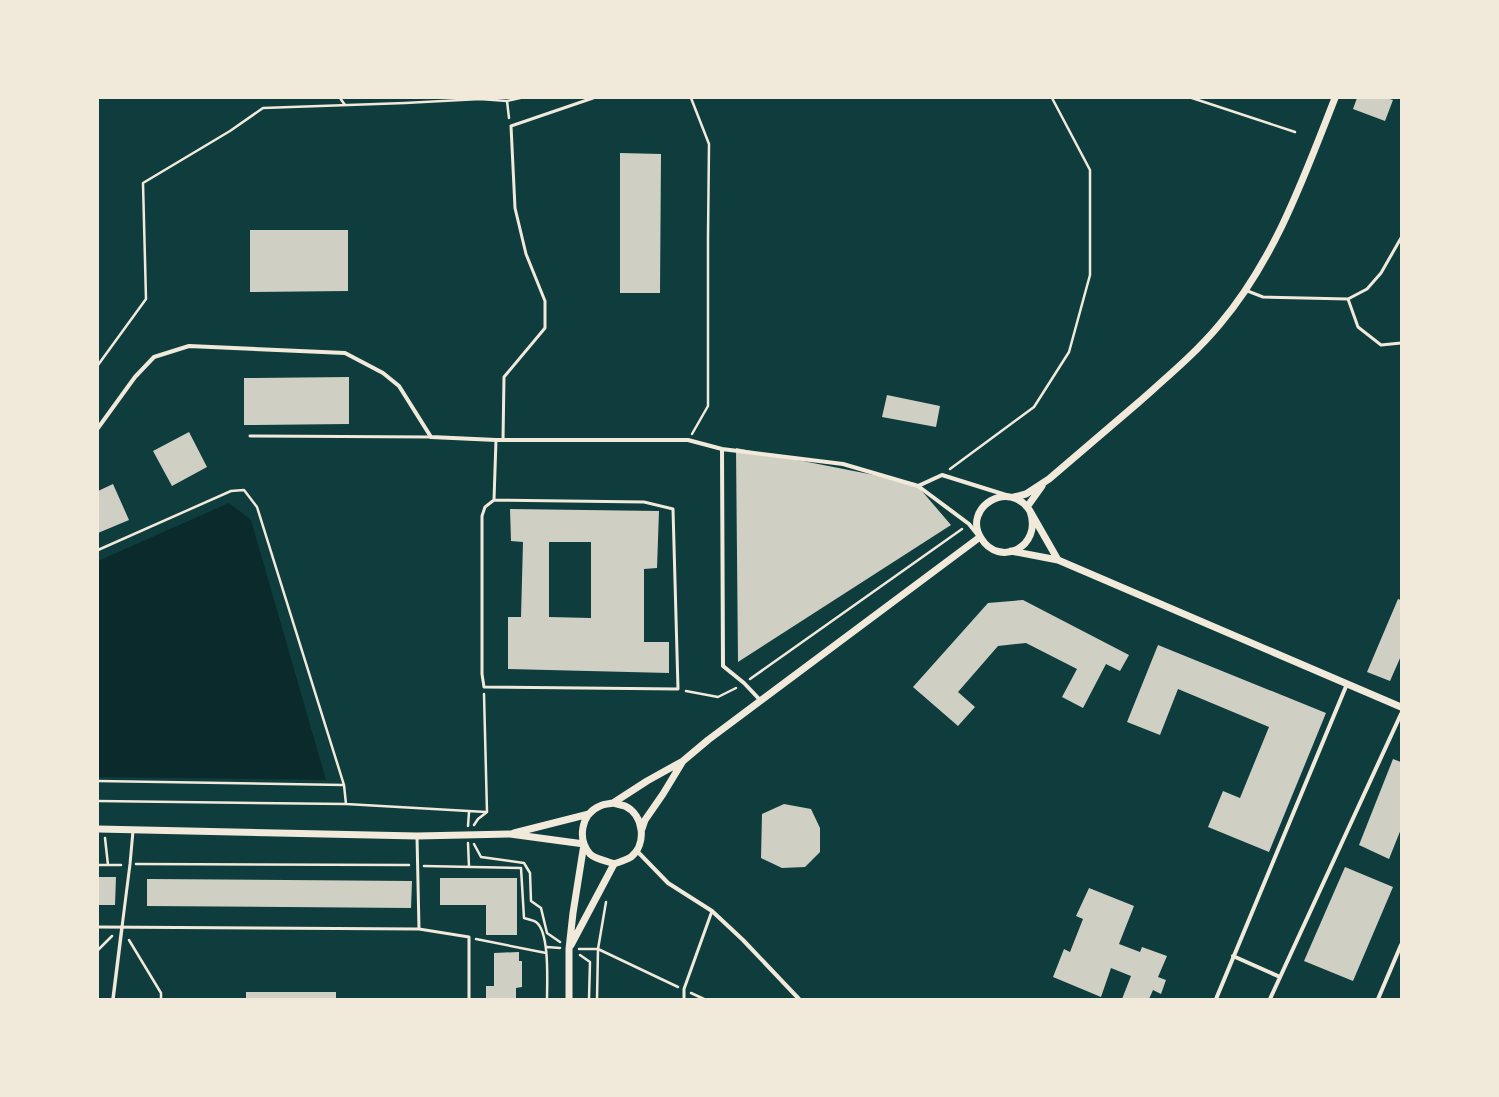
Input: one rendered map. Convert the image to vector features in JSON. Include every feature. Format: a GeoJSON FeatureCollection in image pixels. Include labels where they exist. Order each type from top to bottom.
{"type":"FeatureCollection","features":[{"type":"Feature","properties":{"kind":"street"},"geometry":{"type":"LineString","coordinates":[[98,428],[135,377],[154,357],[189,346],[345,353],[383,373],[400,386],[431,437],[496,440],[688,440],[722,449],[843,464],[918,486],[969,524],[980,538],[993,550],[1002,552],[1011,551],[1018,549],[1028,539],[1033,525],[1028,509],[1032,498],[1049,479],[1183,363],[1221,323],[1245,290],[1260,266],[1283,223],[1335,98]]}},
{"type":"Feature","properties":{"kind":"street"},"geometry":{"type":"LineString","coordinates":[[722,449],[723,666],[744,683],[761,701]]}},
{"type":"Feature","properties":{"kind":"street"},"geometry":{"type":"LineString","coordinates":[[918,486],[942,475],[1012,497],[1023,503],[1028,509],[1058,560]]}},
{"type":"Feature","properties":{"kind":"street"},"geometry":{"type":"LineString","coordinates":[[980,538],[977,529],[977,520],[980,511],[985,504],[1002,496],[1012,497],[1026,494],[1049,479]]}},
{"type":"Feature","properties":{"kind":"street"},"geometry":{"type":"LineString","coordinates":[[510,834],[589,814],[600,806],[613,803],[647,781],[683,761],[708,740],[980,538]]}},
{"type":"Feature","properties":{"kind":"street"},"geometry":{"type":"LineString","coordinates":[[1011,551],[1058,560],[1401,707]]}},
{"type":"Feature","properties":{"kind":"street"},"geometry":{"type":"LineString","coordinates":[[1216,999],[1347,684]]}},
{"type":"Feature","properties":{"kind":"street"},"geometry":{"type":"LineString","coordinates":[[1270,999],[1401,714]]}},
{"type":"Feature","properties":{"kind":"street"},"geometry":{"type":"LineString","coordinates":[[569,949],[614,864],[631,856],[640,844],[642,829],[646,820],[664,794],[683,761]]}},
{"type":"Feature","properties":{"kind":"street"},"geometry":{"type":"LineString","coordinates":[[613,803],[629,808],[636,816],[642,829]]}},
{"type":"Feature","properties":{"kind":"street"},"geometry":{"type":"LineString","coordinates":[[569,999],[569,949],[584,844],[582,832],[584,823],[589,814]]}},
{"type":"Feature","properties":{"kind":"street"},"geometry":{"type":"LineString","coordinates":[[101,829],[133,831],[417,836],[510,834],[584,844],[591,855],[614,864]]}},
{"type":"Feature","properties":{"kind":"street"},"geometry":{"type":"LineString","coordinates":[[636,850],[668,883],[712,911],[743,940],[799,999]]}},
{"type":"Feature","properties":{"kind":"street"},"geometry":{"type":"LineString","coordinates":[[113,999],[122,927]]}},
{"type":"Feature","properties":{"kind":"street"},"geometry":{"type":"LineString","coordinates":[[1378,999],[1401,945]]}},
{"type":"Feature","properties":{"kind":"street"},"geometry":{"type":"LineString","coordinates":[[1234,956],[1280,977]]}},
{"type":"Feature","properties":{"kind":"lane"},"geometry":{"type":"LineString","coordinates":[[503,440],[504,377],[544,328],[545,301],[526,254],[515,208],[511,126],[593,98]]}},
{"type":"Feature","properties":{"kind":"lane"},"geometry":{"type":"LineString","coordinates":[[1245,290],[1264,297],[1348,299],[1367,289],[1381,273],[1401,238]]}},
{"type":"Feature","properties":{"kind":"lane"},"geometry":{"type":"LineString","coordinates":[[1348,299],[1358,327],[1381,345],[1401,343]]}},
{"type":"Feature","properties":{"kind":"lane"},"geometry":{"type":"LineString","coordinates":[[250,436],[431,437]]}},
{"type":"Feature","properties":{"kind":"lane"},"geometry":{"type":"LineString","coordinates":[[494,500],[496,440]]}},
{"type":"Feature","properties":{"kind":"lane"},"geometry":{"type":"LineString","coordinates":[[494,500],[644,502],[673,510],[678,690],[484,687],[482,674],[482,516],[485,507],[494,500]]}},
{"type":"Feature","properties":{"kind":"lane"},"geometry":{"type":"LineString","coordinates":[[122,927],[133,831]]}},
{"type":"Feature","properties":{"kind":"lane"},"geometry":{"type":"LineString","coordinates":[[417,836],[419,865],[419,929]]}},
{"type":"Feature","properties":{"kind":"lane"},"geometry":{"type":"LineString","coordinates":[[684,999],[684,989],[712,911]]}},
{"type":"Feature","properties":{"kind":"lane"},"geometry":{"type":"LineString","coordinates":[[98,927],[419,929],[469,937],[469,999]]}},
{"type":"Feature","properties":{"kind":"path"},"geometry":{"type":"LineString","coordinates":[[340,98],[346,105]]}},
{"type":"Feature","properties":{"kind":"path"},"geometry":{"type":"LineString","coordinates":[[98,365],[146,299],[143,183],[230,131],[263,108],[480,99],[507,101],[520,98]]}},
{"type":"Feature","properties":{"kind":"path"},"geometry":{"type":"LineString","coordinates":[[688,440],[708,406],[709,144],[692,98]]}},
{"type":"Feature","properties":{"kind":"path"},"geometry":{"type":"LineString","coordinates":[[942,475],[1034,407],[1069,352],[1090,275],[1090,170],[1052,98]]}},
{"type":"Feature","properties":{"kind":"path"},"geometry":{"type":"LineString","coordinates":[[1192,98],[1295,132]]}},
{"type":"Feature","properties":{"kind":"path"},"geometry":{"type":"LineString","coordinates":[[507,101],[511,126]]}},
{"type":"Feature","properties":{"kind":"path"},"geometry":{"type":"LineString","coordinates":[[98,550],[231,491],[244,490],[257,507],[344,785],[346,804]]}},
{"type":"Feature","properties":{"kind":"path"},"geometry":{"type":"LineString","coordinates":[[678,690],[718,697],[744,683],[969,524]]}},
{"type":"Feature","properties":{"kind":"path"},"geometry":{"type":"LineString","coordinates":[[484,687],[487,812]]}},
{"type":"Feature","properties":{"kind":"path"},"geometry":{"type":"LineString","coordinates":[[98,781],[344,785]]}},
{"type":"Feature","properties":{"kind":"path"},"geometry":{"type":"LineString","coordinates":[[98,801],[346,804],[487,812]]}},
{"type":"Feature","properties":{"kind":"path"},"geometry":{"type":"LineString","coordinates":[[487,812],[478,819],[468,834],[481,857],[524,863],[530,873],[532,901],[541,908],[547,933],[590,962],[589,999]]}},
{"type":"Feature","properties":{"kind":"path"},"geometry":{"type":"LineString","coordinates":[[101,829],[108,865]]}},
{"type":"Feature","properties":{"kind":"path"},"geometry":{"type":"LineString","coordinates":[[98,865],[419,865],[521,868],[524,918],[536,922],[539,925],[547,947],[547,999]]}},
{"type":"Feature","properties":{"kind":"path"},"geometry":{"type":"LineString","coordinates":[[597,999],[598,949],[608,895]]}},
{"type":"Feature","properties":{"kind":"path"},"geometry":{"type":"LineString","coordinates":[[98,950],[122,927],[161,993],[161,999]]}},
{"type":"Feature","properties":{"kind":"path"},"geometry":{"type":"LineString","coordinates":[[469,937],[546,953]]}},
{"type":"Feature","properties":{"kind":"path"},"geometry":{"type":"LineString","coordinates":[[547,947],[598,949],[704,999]]}},
{"type":"Feature","properties":{"kind":"water"},"geometry":{"type":"Polygon","coordinates":[[[229,503],[251,520],[326,780],[98,777],[98,561],[229,503]]]}},
{"type":"Feature","properties":{"kind":"building"},"geometry":{"type":"Polygon","coordinates":[[[1357,98],[1386,98],[1393,100],[1385,121],[1353,109],[1357,98]]]}},
{"type":"Feature","properties":{"kind":"building"},"geometry":{"type":"Polygon","coordinates":[[[620,153],[661,154],[660,293],[620,293],[620,153]]]}},
{"type":"Feature","properties":{"kind":"building"},"geometry":{"type":"Polygon","coordinates":[[[250,230],[348,230],[348,291],[250,292],[250,230]]]}},
{"type":"Feature","properties":{"kind":"building"},"geometry":{"type":"Polygon","coordinates":[[[349,377],[349,424],[244,425],[244,378],[349,377]]]}},
{"type":"Feature","properties":{"kind":"building"},"geometry":{"type":"Polygon","coordinates":[[[887,395],[940,406],[936,427],[882,417],[887,395]]]}},
{"type":"Feature","properties":{"kind":"building"},"geometry":{"type":"Polygon","coordinates":[[[189,432],[207,467],[172,486],[153,451],[189,432]]]}},
{"type":"Feature","properties":{"kind":"building"},"geometry":{"type":"Polygon","coordinates":[[[736,448],[915,483],[951,525],[738,662],[736,448]]]}},
{"type":"Feature","properties":{"kind":"building"},"geometry":{"type":"Polygon","coordinates":[[[113,484],[129,520],[98,533],[98,491],[113,484]]]}},
{"type":"Feature","properties":{"kind":"building"},"geometry":{"type":"Polygon","coordinates":[[[510,509],[659,511],[657,568],[644,569],[644,642],[669,642],[669,673],[508,669],[508,617],[521,617],[523,542],[511,541],[510,509]],[[549,542],[549,617],[591,618],[591,542],[549,542]]]}},
{"type":"Feature","properties":{"kind":"building"},"geometry":{"type":"Polygon","coordinates":[[[1398,599],[1401,600],[1401,656],[1390,681],[1367,672],[1398,599]]]}},
{"type":"Feature","properties":{"kind":"building"},"geometry":{"type":"Polygon","coordinates":[[[1023,600],[1129,655],[1120,671],[1106,664],[1083,708],[1062,697],[1077,669],[1026,643],[998,646],[958,692],[975,707],[958,726],[913,687],[988,603],[1023,600]]]}},
{"type":"Feature","properties":{"kind":"building"},"geometry":{"type":"Polygon","coordinates":[[[1158,645],[1326,713],[1269,852],[1208,827],[1223,791],[1240,798],[1269,727],[1178,689],[1160,735],[1127,722],[1158,645]]]}},
{"type":"Feature","properties":{"kind":"building"},"geometry":{"type":"Polygon","coordinates":[[[1393,759],[1401,762],[1401,829],[1389,859],[1359,845],[1393,759]]]}},
{"type":"Feature","properties":{"kind":"building"},"geometry":{"type":"Polygon","coordinates":[[[784,804],[811,809],[820,828],[820,852],[805,867],[782,868],[761,858],[762,814],[784,804]]]}},
{"type":"Feature","properties":{"kind":"building"},"geometry":{"type":"Polygon","coordinates":[[[1345,867],[1393,887],[1353,981],[1304,961],[1345,867]]]}},
{"type":"Feature","properties":{"kind":"building"},"geometry":{"type":"Polygon","coordinates":[[[98,877],[116,877],[115,905],[98,905],[98,877]]]}},
{"type":"Feature","properties":{"kind":"building"},"geometry":{"type":"Polygon","coordinates":[[[440,878],[517,878],[517,935],[486,935],[486,905],[440,905],[440,878]]]}},
{"type":"Feature","properties":{"kind":"building"},"geometry":{"type":"Polygon","coordinates":[[[147,879],[412,881],[411,908],[147,906],[147,879]]]}},
{"type":"Feature","properties":{"kind":"building"},"geometry":{"type":"Polygon","coordinates":[[[1089,888],[1134,906],[1119,944],[1140,952],[1142,947],[1167,956],[1158,977],[1166,980],[1161,994],[1153,990],[1149,999],[1122,999],[1131,976],[1111,968],[1101,997],[1053,977],[1064,949],[1070,952],[1083,919],[1076,916],[1089,888]]]}},
{"type":"Feature","properties":{"kind":"building"},"geometry":{"type":"Polygon","coordinates":[[[519,952],[519,961],[522,961],[522,987],[516,988],[516,999],[486,999],[486,986],[494,986],[494,953],[519,952]]]}},
{"type":"Feature","properties":{"kind":"building"},"geometry":{"type":"Polygon","coordinates":[[[246,992],[336,992],[336,999],[246,999],[246,992]]]}}]}
